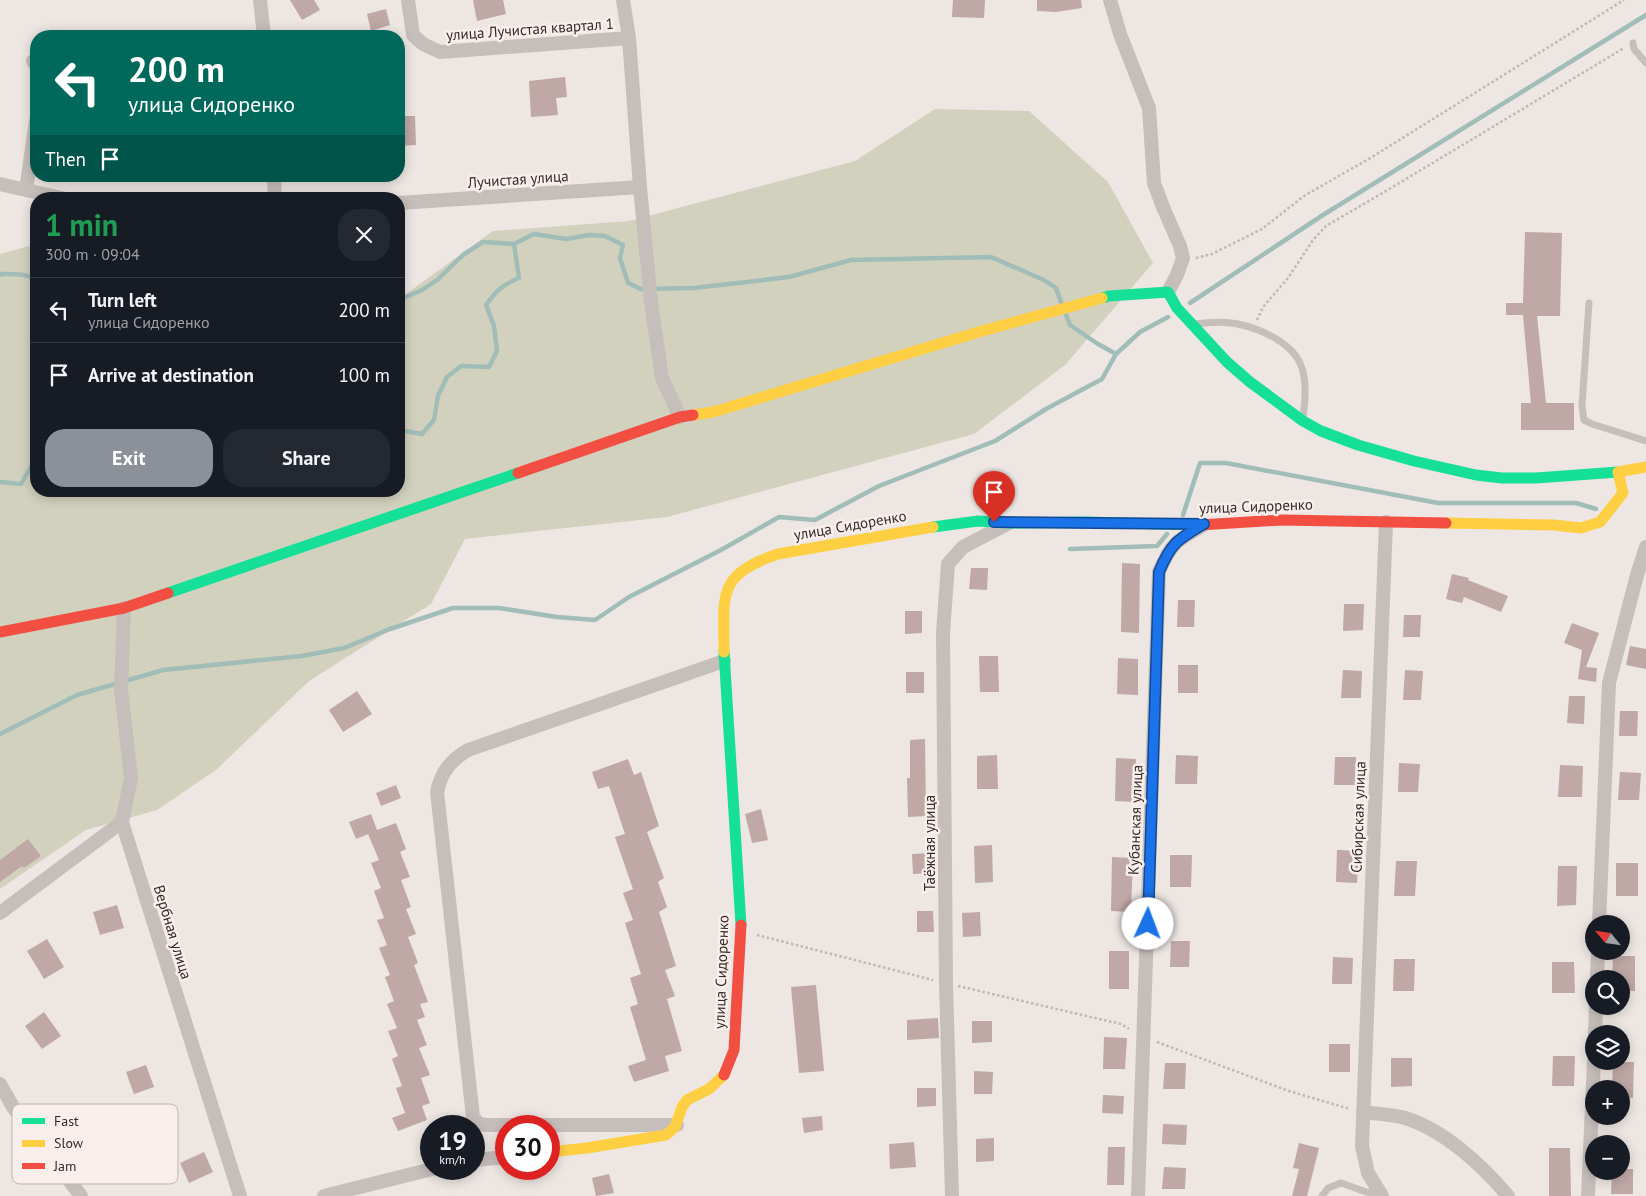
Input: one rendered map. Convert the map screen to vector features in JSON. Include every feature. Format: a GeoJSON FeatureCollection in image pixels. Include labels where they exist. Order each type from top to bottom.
{"type":"FeatureCollection","features":[{"type":"Feature","properties":{"kind":"street"},"geometry":{"type":"LineString","coordinates":[[260,0],[263,30]]}},
{"type":"Feature","properties":{"kind":"street","name":"улица Лучистая квартал 1"},"geometry":{"type":"LineString","coordinates":[[408,0],[413,35],[423,44],[440,52],[629,38]]}},
{"type":"Feature","properties":{"kind":"street"},"geometry":{"type":"LineString","coordinates":[[623,0],[629,38],[651,302],[662,378],[680,417]]}},
{"type":"Feature","properties":{"kind":"street"},"geometry":{"type":"LineString","coordinates":[[1110,0],[1120,34],[1149,108],[1154,183],[1180,246],[1183,258],[1178,275],[1168,292]]}},
{"type":"Feature","properties":{"kind":"street"},"geometry":{"type":"LineString","coordinates":[[26,190],[30,162]]}},
{"type":"Feature","properties":{"kind":"street"},"geometry":{"type":"LineString","coordinates":[[0,184],[35,192]]}},
{"type":"Feature","properties":{"kind":"street","name":"Лучистая улица"},"geometry":{"type":"LineString","coordinates":[[405,203],[640,187]]}},
{"type":"Feature","properties":{"kind":"street"},"geometry":{"type":"LineString","coordinates":[[0,632],[124,608],[680,417],[713,412],[982,331],[1108,296],[1168,292]]}},
{"type":"Feature","properties":{"kind":"street"},"geometry":{"type":"LineString","coordinates":[[1168,292],[1177,308],[1227,362],[1250,382],[1303,421],[1321,431],[1358,445],[1414,461],[1476,475],[1502,478],[1536,478],[1618,472],[1646,467]]}},
{"type":"Feature","properties":{"kind":"street","name":"улица Сидоренко"},"geometry":{"type":"LineString","coordinates":[[677,1125],[681,1109],[689,1098],[716,1086],[723,1079],[734,1050],[741,931],[724,661],[724,605],[726,592],[731,582],[741,571],[760,560],[778,554],[942,525],[978,521],[1009,523],[1204,524],[1282,520],[1554,525],[1581,528],[1600,522],[1623,493],[1618,472]]}},
{"type":"Feature","properties":{"kind":"street","name":"Сибирская улица"},"geometry":{"type":"LineString","coordinates":[[1380,1196],[1368,1173],[1362,1146],[1386,522]]}},
{"type":"Feature","properties":{"kind":"street","name":"Таёжная улица"},"geometry":{"type":"LineString","coordinates":[[952,1196],[946,983],[944,643],[948,564],[963,548],[1009,523]]}},
{"type":"Feature","properties":{"kind":"street","name":"Кубанская улица"},"geometry":{"type":"LineString","coordinates":[[1138,1196],[1159,572],[1167,554],[1180,538],[1204,524]]}},
{"type":"Feature","properties":{"kind":"street"},"geometry":{"type":"LineString","coordinates":[[1599,915],[1609,683],[1636,575],[1646,547]]}},
{"type":"Feature","properties":{"kind":"street"},"geometry":{"type":"LineString","coordinates":[[0,913],[122,822],[131,778],[121,690],[124,608]]}},
{"type":"Feature","properties":{"kind":"street"},"geometry":{"type":"LineString","coordinates":[[677,1125],[485,1125],[478,1123],[474,1117],[437,792],[445,769],[455,758],[468,750],[724,661]]}},
{"type":"Feature","properties":{"kind":"street","name":"Вербная улица"},"geometry":{"type":"LineString","coordinates":[[122,822],[240,1196]]}},
{"type":"Feature","properties":{"kind":"street"},"geometry":{"type":"LineString","coordinates":[[1588,1196],[1594,1070]]}},
{"type":"Feature","properties":{"kind":"street"},"geometry":{"type":"LineString","coordinates":[[0,1084],[12,1105]]}},
{"type":"Feature","properties":{"kind":"street"},"geometry":{"type":"LineString","coordinates":[[1363,1112],[1404,1118],[1440,1134],[1471,1158],[1508,1196]]}},
{"type":"Feature","properties":{"kind":"street"},"geometry":{"type":"LineString","coordinates":[[560,1151],[666,1135],[674,1130],[677,1125]]}},
{"type":"Feature","properties":{"kind":"street"},"geometry":{"type":"LineString","coordinates":[[324,1196],[420,1172]]}},
{"type":"Feature","properties":{"kind":"street"},"geometry":{"type":"LineString","coordinates":[[72,1184],[81,1196]]}},
{"type":"Feature","properties":{"kind":"lane"},"geometry":{"type":"LineString","coordinates":[[1632,43],[1634,49],[1646,63]]}},
{"type":"Feature","properties":{"kind":"lane"},"geometry":{"type":"LineString","coordinates":[[1589,304],[1582,406],[1584,420],[1646,441]]}},
{"type":"Feature","properties":{"kind":"lane"},"geometry":{"type":"LineString","coordinates":[[1192,324],[1216,322],[1253,328],[1291,349],[1302,366],[1306,389],[1303,421]]}},
{"type":"Feature","properties":{"kind":"lane"},"geometry":{"type":"LineString","coordinates":[[1646,458],[1646,467]]}},
{"type":"Feature","properties":{"kind":"lane"},"geometry":{"type":"LineString","coordinates":[[1322,1196],[1328,1188],[1341,1183],[1380,1196]]}},
{"type":"Feature","properties":{"kind":"path"},"geometry":{"type":"LineString","coordinates":[[1183,258],[1198,258],[1212,254],[1262,229],[1304,196],[1372,158],[1624,0]]}},
{"type":"Feature","properties":{"kind":"path"},"geometry":{"type":"LineString","coordinates":[[1253,328],[1263,307],[1288,278],[1313,240],[1326,226],[1632,43]]}},
{"type":"Feature","properties":{"kind":"path"},"geometry":{"type":"LineString","coordinates":[[1143,1037],[1289,1091],[1363,1112]]}},
{"type":"Feature","properties":{"kind":"green space"},"geometry":{"type":"Polygon","coordinates":[[[935,109],[1029,111],[1108,182],[1153,263],[1065,365],[974,434],[667,517],[465,539],[431,604],[309,681],[216,770],[157,810],[86,830],[0,889],[0,254],[30,246],[30,497],[405,497],[405,295],[493,231],[629,221],[855,161],[935,109]]]}},
{"type":"Feature","properties":{"kind":"building"},"geometry":{"type":"Polygon","coordinates":[[[290,0],[314,0],[320,10],[302,20],[290,0]]]}},
{"type":"Feature","properties":{"kind":"building"},"geometry":{"type":"Polygon","coordinates":[[[473,0],[503,0],[506,14],[477,21],[473,0]]]}},
{"type":"Feature","properties":{"kind":"building"},"geometry":{"type":"Polygon","coordinates":[[[953,0],[985,0],[984,18],[952,17],[953,0]]]}},
{"type":"Feature","properties":{"kind":"building"},"geometry":{"type":"Polygon","coordinates":[[[1037,0],[1081,0],[1082,8],[1056,12],[1037,11],[1037,0]]]}},
{"type":"Feature","properties":{"kind":"building"},"geometry":{"type":"Polygon","coordinates":[[[386,9],[390,25],[371,30],[367,14],[386,9]]]}},
{"type":"Feature","properties":{"kind":"building"},"geometry":{"type":"Polygon","coordinates":[[[565,77],[567,97],[556,98],[558,115],[531,117],[529,81],[565,77]]]}},
{"type":"Feature","properties":{"kind":"building"},"geometry":{"type":"Polygon","coordinates":[[[405,116],[415,116],[416,145],[405,146],[405,116]]]}},
{"type":"Feature","properties":{"kind":"building"},"geometry":{"type":"Polygon","coordinates":[[[1525,232],[1562,233],[1560,316],[1537,316],[1546,403],[1574,403],[1574,430],[1521,430],[1521,403],[1531,403],[1523,315],[1506,315],[1506,303],[1523,303],[1525,232]]]}},
{"type":"Feature","properties":{"kind":"building"},"geometry":{"type":"Polygon","coordinates":[[[1122,563],[1140,564],[1139,633],[1121,632],[1122,563]]]}},
{"type":"Feature","properties":{"kind":"building"},"geometry":{"type":"Polygon","coordinates":[[[971,568],[988,568],[987,590],[969,589],[971,568]]]}},
{"type":"Feature","properties":{"kind":"building"},"geometry":{"type":"Polygon","coordinates":[[[1452,574],[1469,578],[1468,580],[1508,596],[1501,612],[1464,597],[1462,603],[1446,599],[1452,574]]]}},
{"type":"Feature","properties":{"kind":"building"},"geometry":{"type":"Polygon","coordinates":[[[1178,600],[1195,600],[1194,627],[1177,627],[1178,600]]]}},
{"type":"Feature","properties":{"kind":"building"},"geometry":{"type":"Polygon","coordinates":[[[1344,604],[1364,604],[1363,630],[1343,631],[1344,604]]]}},
{"type":"Feature","properties":{"kind":"building"},"geometry":{"type":"Polygon","coordinates":[[[905,611],[922,611],[922,633],[905,634],[905,611]]]}},
{"type":"Feature","properties":{"kind":"building"},"geometry":{"type":"Polygon","coordinates":[[[1404,615],[1421,615],[1420,637],[1403,637],[1404,615]]]}},
{"type":"Feature","properties":{"kind":"building"},"geometry":{"type":"Polygon","coordinates":[[[1572,623],[1599,633],[1586,667],[1597,668],[1596,682],[1578,679],[1582,650],[1564,643],[1572,623]]]}},
{"type":"Feature","properties":{"kind":"building"},"geometry":{"type":"Polygon","coordinates":[[[1630,646],[1646,649],[1646,669],[1626,665],[1630,646]]]}},
{"type":"Feature","properties":{"kind":"building"},"geometry":{"type":"Polygon","coordinates":[[[979,656],[998,656],[999,692],[980,692],[979,656]]]}},
{"type":"Feature","properties":{"kind":"building"},"geometry":{"type":"Polygon","coordinates":[[[1118,658],[1138,659],[1138,695],[1117,694],[1118,658]]]}},
{"type":"Feature","properties":{"kind":"building"},"geometry":{"type":"Polygon","coordinates":[[[1178,665],[1198,665],[1198,693],[1178,693],[1178,665]]]}},
{"type":"Feature","properties":{"kind":"building"},"geometry":{"type":"Polygon","coordinates":[[[1343,670],[1362,671],[1361,698],[1341,698],[1343,670]]]}},
{"type":"Feature","properties":{"kind":"building"},"geometry":{"type":"Polygon","coordinates":[[[1405,670],[1423,671],[1421,700],[1403,700],[1405,670]]]}},
{"type":"Feature","properties":{"kind":"building"},"geometry":{"type":"Polygon","coordinates":[[[906,672],[924,672],[924,693],[906,693],[906,672]]]}},
{"type":"Feature","properties":{"kind":"building"},"geometry":{"type":"Polygon","coordinates":[[[357,691],[372,714],[343,732],[329,710],[357,691]]]}},
{"type":"Feature","properties":{"kind":"building"},"geometry":{"type":"Polygon","coordinates":[[[1569,696],[1585,696],[1584,724],[1567,723],[1569,696]]]}},
{"type":"Feature","properties":{"kind":"building"},"geometry":{"type":"Polygon","coordinates":[[[1620,711],[1638,711],[1637,736],[1619,736],[1620,711]]]}},
{"type":"Feature","properties":{"kind":"building"},"geometry":{"type":"Polygon","coordinates":[[[925,739],[926,816],[908,817],[907,778],[910,778],[910,740],[925,739]]]}},
{"type":"Feature","properties":{"kind":"building"},"geometry":{"type":"Polygon","coordinates":[[[997,755],[998,789],[977,789],[977,756],[997,755]]]}},
{"type":"Feature","properties":{"kind":"building"},"geometry":{"type":"Polygon","coordinates":[[[1176,755],[1198,756],[1197,784],[1175,784],[1176,755]]]}},
{"type":"Feature","properties":{"kind":"building"},"geometry":{"type":"Polygon","coordinates":[[[1335,757],[1356,757],[1355,785],[1334,785],[1335,757]]]}},
{"type":"Feature","properties":{"kind":"building"},"geometry":{"type":"Polygon","coordinates":[[[1116,758],[1136,759],[1134,802],[1115,801],[1116,758]]]}},
{"type":"Feature","properties":{"kind":"building"},"geometry":{"type":"Polygon","coordinates":[[[628,759],[634,775],[641,772],[659,826],[647,832],[664,878],[658,882],[667,907],[659,912],[676,966],[665,970],[675,996],[667,999],[682,1051],[665,1056],[669,1071],[634,1082],[628,1066],[646,1060],[630,1007],[638,1004],[630,978],[641,974],[625,923],[633,920],[623,893],[633,889],[615,837],[625,834],[609,786],[598,789],[592,772],[628,759]]]}},
{"type":"Feature","properties":{"kind":"building"},"geometry":{"type":"Polygon","coordinates":[[[1399,763],[1420,764],[1418,792],[1398,792],[1399,763]]]}},
{"type":"Feature","properties":{"kind":"building"},"geometry":{"type":"Polygon","coordinates":[[[1560,765],[1583,766],[1582,797],[1558,797],[1560,765]]]}},
{"type":"Feature","properties":{"kind":"building"},"geometry":{"type":"Polygon","coordinates":[[[1620,772],[1641,773],[1639,800],[1618,800],[1620,772]]]}},
{"type":"Feature","properties":{"kind":"building"},"geometry":{"type":"Polygon","coordinates":[[[396,785],[401,798],[381,806],[376,793],[396,785]]]}},
{"type":"Feature","properties":{"kind":"building"},"geometry":{"type":"Polygon","coordinates":[[[761,809],[768,840],[752,843],[745,814],[761,809]]]}},
{"type":"Feature","properties":{"kind":"building"},"geometry":{"type":"Polygon","coordinates":[[[371,814],[377,830],[396,823],[406,849],[400,852],[410,877],[401,880],[411,907],[406,909],[416,934],[408,937],[418,963],[414,965],[428,1002],[420,1004],[425,1017],[417,1020],[427,1045],[419,1048],[430,1075],[421,1078],[430,1103],[422,1106],[425,1115],[420,1115],[420,1123],[398,1131],[392,1118],[405,1113],[396,1088],[402,1086],[392,1059],[398,1056],[388,1031],[397,1028],[387,1004],[394,1001],[385,977],[390,975],[379,948],[387,945],[377,920],[384,918],[374,891],[381,888],[371,863],[379,860],[368,834],[356,839],[349,822],[371,814]]]}},
{"type":"Feature","properties":{"kind":"building"},"geometry":{"type":"Polygon","coordinates":[[[28,839],[41,856],[24,868],[22,866],[0,882],[0,860],[28,839]]]}},
{"type":"Feature","properties":{"kind":"building"},"geometry":{"type":"Polygon","coordinates":[[[992,845],[993,882],[975,883],[974,846],[992,845]]]}},
{"type":"Feature","properties":{"kind":"building"},"geometry":{"type":"Polygon","coordinates":[[[1337,850],[1359,851],[1357,883],[1336,882],[1337,850]]]}},
{"type":"Feature","properties":{"kind":"building"},"geometry":{"type":"Polygon","coordinates":[[[930,853],[930,873],[913,874],[912,854],[930,853]]]}},
{"type":"Feature","properties":{"kind":"building"},"geometry":{"type":"Polygon","coordinates":[[[1170,855],[1192,855],[1191,887],[1170,887],[1170,855]]]}},
{"type":"Feature","properties":{"kind":"building"},"geometry":{"type":"Polygon","coordinates":[[[1112,857],[1133,858],[1131,912],[1111,911],[1112,857]]]}},
{"type":"Feature","properties":{"kind":"building"},"geometry":{"type":"Polygon","coordinates":[[[1396,861],[1417,861],[1415,896],[1394,896],[1396,861]]]}},
{"type":"Feature","properties":{"kind":"building"},"geometry":{"type":"Polygon","coordinates":[[[1616,863],[1638,863],[1638,896],[1616,896],[1616,863]]]}},
{"type":"Feature","properties":{"kind":"building"},"geometry":{"type":"Polygon","coordinates":[[[1558,866],[1577,866],[1576,905],[1557,906],[1558,866]]]}},
{"type":"Feature","properties":{"kind":"building"},"geometry":{"type":"Polygon","coordinates":[[[117,905],[124,928],[100,935],[93,912],[117,905]]]}},
{"type":"Feature","properties":{"kind":"building"},"geometry":{"type":"Polygon","coordinates":[[[917,911],[933,911],[934,932],[917,932],[917,911]]]}},
{"type":"Feature","properties":{"kind":"building"},"geometry":{"type":"Polygon","coordinates":[[[980,912],[981,936],[963,937],[962,913],[980,912]]]}},
{"type":"Feature","properties":{"kind":"building"},"geometry":{"type":"Polygon","coordinates":[[[47,939],[64,967],[44,979],[27,951],[47,939]]]}},
{"type":"Feature","properties":{"kind":"building"},"geometry":{"type":"Polygon","coordinates":[[[1171,941],[1190,941],[1189,967],[1170,967],[1171,941]]]}},
{"type":"Feature","properties":{"kind":"building"},"geometry":{"type":"Polygon","coordinates":[[[1109,951],[1129,951],[1129,989],[1109,989],[1109,951]]]}},
{"type":"Feature","properties":{"kind":"building"},"geometry":{"type":"Polygon","coordinates":[[[1630,956],[1635,956],[1635,991],[1630,991],[1630,970],[1612,970],[1613,960],[1630,960],[1630,956]]]}},
{"type":"Feature","properties":{"kind":"building"},"geometry":{"type":"Polygon","coordinates":[[[1333,957],[1353,958],[1352,984],[1332,984],[1333,957]]]}},
{"type":"Feature","properties":{"kind":"building"},"geometry":{"type":"Polygon","coordinates":[[[1394,959],[1415,959],[1414,991],[1393,991],[1394,959]]]}},
{"type":"Feature","properties":{"kind":"building"},"geometry":{"type":"Polygon","coordinates":[[[1552,962],[1574,962],[1575,993],[1552,993],[1552,962]]]}},
{"type":"Feature","properties":{"kind":"building"},"geometry":{"type":"Polygon","coordinates":[[[816,985],[824,1071],[799,1073],[791,987],[816,985]]]}},
{"type":"Feature","properties":{"kind":"building"},"geometry":{"type":"Polygon","coordinates":[[[44,1012],[61,1036],[42,1049],[25,1026],[44,1012]]]}},
{"type":"Feature","properties":{"kind":"building"},"geometry":{"type":"Polygon","coordinates":[[[938,1018],[939,1038],[907,1040],[907,1020],[938,1018]]]}},
{"type":"Feature","properties":{"kind":"building"},"geometry":{"type":"Polygon","coordinates":[[[972,1021],[992,1021],[992,1042],[972,1043],[972,1021]]]}},
{"type":"Feature","properties":{"kind":"building"},"geometry":{"type":"Polygon","coordinates":[[[1104,1037],[1127,1038],[1125,1069],[1103,1069],[1104,1037]]]}},
{"type":"Feature","properties":{"kind":"building"},"geometry":{"type":"Polygon","coordinates":[[[1329,1044],[1350,1044],[1350,1072],[1329,1072],[1329,1044]]]}},
{"type":"Feature","properties":{"kind":"building"},"geometry":{"type":"Polygon","coordinates":[[[1553,1056],[1575,1056],[1574,1086],[1552,1086],[1553,1056]]]}},
{"type":"Feature","properties":{"kind":"building"},"geometry":{"type":"Polygon","coordinates":[[[1391,1058],[1412,1058],[1412,1086],[1391,1087],[1391,1058]]]}},
{"type":"Feature","properties":{"kind":"building"},"geometry":{"type":"Polygon","coordinates":[[[1630,1062],[1634,1062],[1633,1098],[1630,1098],[1630,1080],[1612,1080],[1613,1070],[1630,1070],[1630,1062]]]}},
{"type":"Feature","properties":{"kind":"building"},"geometry":{"type":"Polygon","coordinates":[[[1165,1063],[1186,1063],[1185,1089],[1163,1089],[1165,1063]]]}},
{"type":"Feature","properties":{"kind":"building"},"geometry":{"type":"Polygon","coordinates":[[[146,1065],[154,1087],[134,1094],[126,1072],[146,1065]]]}},
{"type":"Feature","properties":{"kind":"building"},"geometry":{"type":"Polygon","coordinates":[[[974,1071],[993,1072],[992,1094],[974,1094],[974,1071]]]}},
{"type":"Feature","properties":{"kind":"building"},"geometry":{"type":"Polygon","coordinates":[[[917,1088],[936,1088],[936,1106],[917,1107],[917,1088]]]}},
{"type":"Feature","properties":{"kind":"building"},"geometry":{"type":"Polygon","coordinates":[[[1103,1095],[1124,1096],[1123,1114],[1102,1113],[1103,1095]]]}},
{"type":"Feature","properties":{"kind":"building"},"geometry":{"type":"Polygon","coordinates":[[[822,1116],[823,1130],[804,1133],[802,1118],[822,1116]]]}},
{"type":"Feature","properties":{"kind":"building"},"geometry":{"type":"Polygon","coordinates":[[[1163,1124],[1187,1125],[1186,1145],[1162,1144],[1163,1124]]]}},
{"type":"Feature","properties":{"kind":"building"},"geometry":{"type":"Polygon","coordinates":[[[994,1138],[994,1161],[976,1162],[976,1139],[994,1138]]]}},
{"type":"Feature","properties":{"kind":"building"},"geometry":{"type":"Polygon","coordinates":[[[914,1142],[916,1167],[890,1169],[889,1144],[914,1142]]]}},
{"type":"Feature","properties":{"kind":"building"},"geometry":{"type":"Polygon","coordinates":[[[1299,1143],[1319,1148],[1307,1196],[1292,1196],[1299,1169],[1293,1168],[1299,1143]]]}},
{"type":"Feature","properties":{"kind":"building"},"geometry":{"type":"Polygon","coordinates":[[[1108,1147],[1125,1147],[1124,1185],[1107,1185],[1108,1147]]]}},
{"type":"Feature","properties":{"kind":"building"},"geometry":{"type":"Polygon","coordinates":[[[1549,1148],[1570,1148],[1571,1196],[1549,1196],[1549,1148]]]}},
{"type":"Feature","properties":{"kind":"building"},"geometry":{"type":"Polygon","coordinates":[[[204,1152],[213,1172],[189,1183],[180,1163],[204,1152]]]}},
{"type":"Feature","properties":{"kind":"building"},"geometry":{"type":"Polygon","coordinates":[[[1164,1167],[1186,1168],[1185,1189],[1162,1189],[1164,1167]]]}},
{"type":"Feature","properties":{"kind":"building"},"geometry":{"type":"Polygon","coordinates":[[[1630,1169],[1633,1169],[1633,1194],[1611,1194],[1612,1180],[1630,1180],[1630,1169]]]}},
{"type":"Feature","properties":{"kind":"building"},"geometry":{"type":"Polygon","coordinates":[[[609,1174],[614,1193],[596,1196],[592,1178],[609,1174]]]}},
{"type":"Feature","properties":{"kind":"waterway"},"geometry":{"type":"LineString","coordinates":[[1190,303],[1323,215],[1646,15]]}},
{"type":"Feature","properties":{"kind":"waterway"},"geometry":{"type":"LineString","coordinates":[[405,297],[422,290],[437,280],[463,255],[483,242],[514,244],[534,234],[566,239],[589,235],[605,236],[623,245],[620,258],[628,283],[641,289],[694,288],[789,277],[851,260],[991,257],[1044,280],[1056,288],[1062,305]]}},
{"type":"Feature","properties":{"kind":"waterway"},"geometry":{"type":"LineString","coordinates":[[405,431],[422,434],[434,420],[438,396],[447,377],[461,366],[489,367],[497,351],[494,326],[486,305],[500,288],[519,278],[514,244]]}},
{"type":"Feature","properties":{"kind":"waterway"},"geometry":{"type":"LineString","coordinates":[[0,275],[19,274],[30,277]]}},
{"type":"Feature","properties":{"kind":"waterway"},"geometry":{"type":"LineString","coordinates":[[1065,312],[1070,325],[1116,354]]}},
{"type":"Feature","properties":{"kind":"waterway"},"geometry":{"type":"LineString","coordinates":[[0,734],[77,695],[163,670],[302,656],[344,648],[390,629],[453,608],[499,608],[557,617],[595,620],[629,597],[721,550],[779,517],[815,520],[879,486],[995,441],[1046,409],[1102,379],[1116,354],[1140,332],[1168,317]]}},
{"type":"Feature","properties":{"kind":"waterway"},"geometry":{"type":"LineString","coordinates":[[1183,515],[1200,463],[1226,463],[1438,503],[1576,503],[1596,509]]}},
{"type":"Feature","properties":{"kind":"waterway"},"geometry":{"type":"LineString","coordinates":[[0,482],[21,484],[30,468]]}},
{"type":"Feature","properties":{"kind":"waterway"},"geometry":{"type":"LineString","coordinates":[[1070,549],[1157,546],[1167,534]]}},
{"type":"Feature","properties":{"kind":"traffic: fast"},"geometry":{"type":"LineString","coordinates":[[1102,298],[1168,292],[1177,308],[1227,362],[1250,382],[1303,421],[1321,431],[1358,445],[1414,461],[1476,475],[1502,478],[1536,478],[1618,472]]}},
{"type":"Feature","properties":{"kind":"traffic: fast"},"geometry":{"type":"LineString","coordinates":[[168,593],[518,473]]}},
{"type":"Feature","properties":{"kind":"traffic: fast"},"geometry":{"type":"LineString","coordinates":[[933,527],[978,521],[1200,525]]}},
{"type":"Feature","properties":{"kind":"traffic: fast"},"geometry":{"type":"LineString","coordinates":[[724,652],[741,925]]}},
{"type":"Feature","properties":{"kind":"traffic: slow"},"geometry":{"type":"LineString","coordinates":[[693,415],[713,412],[982,331],[1102,298]]}},
{"type":"Feature","properties":{"kind":"traffic: slow"},"geometry":{"type":"LineString","coordinates":[[1446,523],[1554,525],[1581,528],[1600,522],[1623,493],[1618,472],[1646,467]]}},
{"type":"Feature","properties":{"kind":"traffic: slow"},"geometry":{"type":"LineString","coordinates":[[724,652],[725,601],[734,579],[743,570],[778,554],[933,527]]}},
{"type":"Feature","properties":{"kind":"traffic: slow"},"geometry":{"type":"LineString","coordinates":[[560,1151],[666,1135],[675,1127],[682,1107],[687,1100],[709,1089],[724,1075]]}},
{"type":"Feature","properties":{"kind":"traffic: jam"},"geometry":{"type":"LineString","coordinates":[[518,473],[680,417],[693,415]]}},
{"type":"Feature","properties":{"kind":"traffic: jam"},"geometry":{"type":"LineString","coordinates":[[1200,525],[1282,520],[1446,523]]}},
{"type":"Feature","properties":{"kind":"traffic: jam"},"geometry":{"type":"LineString","coordinates":[[0,632],[124,608],[168,593]]}},
{"type":"Feature","properties":{"kind":"traffic: jam"},"geometry":{"type":"LineString","coordinates":[[724,1075],[734,1050],[741,925]]}},
{"type":"Feature","properties":{"kind":"route"},"geometry":{"type":"LineString","coordinates":[[994,522],[1204,524],[1180,538],[1167,554],[1159,572],[1148,924]]}}]}
